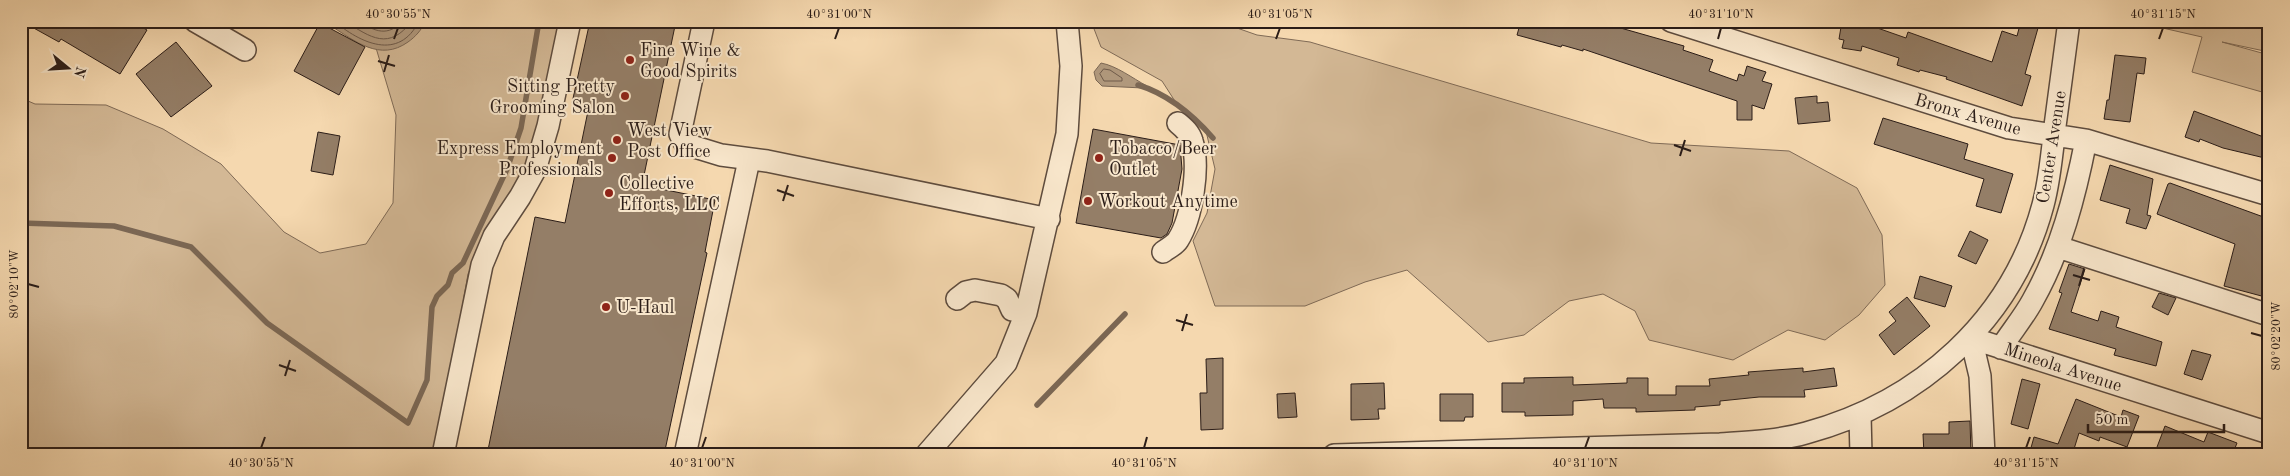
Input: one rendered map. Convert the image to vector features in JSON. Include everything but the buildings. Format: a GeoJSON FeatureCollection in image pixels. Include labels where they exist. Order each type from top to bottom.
{"type":"FeatureCollection","features":[{"type":"Feature","properties":{"kind":"street"},"geometry":{"type":"LineString","coordinates":[[195,21],[245,50]]}},
{"type":"Feature","properties":{"kind":"street"},"geometry":{"type":"LineString","coordinates":[[443,455],[482,265],[494,236],[520,197],[535,170],[548,126],[570,21]]}},
{"type":"Feature","properties":{"kind":"street"},"geometry":{"type":"LineString","coordinates":[[704,21],[680,134],[685,144],[694,148],[749,160],[767,160],[1049,219]]}},
{"type":"Feature","properties":{"kind":"street"},"geometry":{"type":"LineString","coordinates":[[926,455],[1006,363],[1026,313],[1067,134],[1071,66],[1067,21]]}},
{"type":"Feature","properties":{"kind":"street","name":"Bronx Avenue"},"geometry":{"type":"LineString","coordinates":[[1671,21],[2009,128],[2086,140],[2269,195]]}},
{"type":"Feature","properties":{"kind":"street","name":"Center Avenue"},"geometry":{"type":"LineString","coordinates":[[1334,455],[1720,444],[1766,441],[1805,434],[1860,415],[1882,405],[1916,383],[1971,338],[2008,286],[2031,241],[2043,206],[2049,179],[2069,21]]}},
{"type":"Feature","properties":{"kind":"street"},"geometry":{"type":"LineString","coordinates":[[1163,252],[1177,242],[1184,228],[1191,204],[1195,170],[1192,141],[1186,129],[1178,123]]}},
{"type":"Feature","properties":{"kind":"street"},"geometry":{"type":"LineString","coordinates":[[2001,348],[2033,300],[2058,247],[2074,200],[2086,140]]}},
{"type":"Feature","properties":{"kind":"street"},"geometry":{"type":"LineString","coordinates":[[685,455],[749,160]]}},
{"type":"Feature","properties":{"kind":"street"},"geometry":{"type":"LineString","coordinates":[[2058,247],[2269,315]]}},
{"type":"Feature","properties":{"kind":"street"},"geometry":{"type":"LineString","coordinates":[[957,299],[966,292],[975,290],[1001,295],[1007,299],[1012,310]]}},
{"type":"Feature","properties":{"kind":"street"},"geometry":{"type":"LineString","coordinates":[[1971,338],[1980,376],[1984,455]]}},
{"type":"Feature","properties":{"kind":"street","name":"Mineola Avenue"},"geometry":{"type":"LineString","coordinates":[[1971,338],[2269,433]]}},
{"type":"Feature","properties":{"kind":"street"},"geometry":{"type":"LineString","coordinates":[[1860,415],[1861,455]]}},
{"type":"Feature","properties":{"kind":"shaded area"},"geometry":{"type":"Polygon","coordinates":[[[368,21],[559,21],[533,151],[518,184],[484,239],[468,274],[436,455],[21,455],[21,98],[35,104],[106,105],[163,129],[221,164],[284,232],[320,253],[366,244],[393,203],[396,115],[368,21]]]}},
{"type":"Feature","properties":{"kind":"shaded area"},"geometry":{"type":"Polygon","coordinates":[[[1091,21],[1217,21],[1257,35],[1310,42],[1651,143],[1789,151],[1857,188],[1882,235],[1885,285],[1859,315],[1825,340],[1788,330],[1733,360],[1649,340],[1635,311],[1603,294],[1569,301],[1524,335],[1488,342],[1407,270],[1365,282],[1305,306],[1215,306],[1193,241],[1207,213],[1215,169],[1205,127],[1180,109],[1162,81],[1101,47],[1091,21]]]}},
{"type":"Feature","properties":{"kind":"shaded area"},"geometry":{"type":"Polygon","coordinates":[[[2132,21],[2269,21],[2269,52],[2222,42],[2269,55],[2269,94],[2192,72],[2202,37],[2132,21]]]}},
{"type":"Feature","properties":{"kind":"water"},"geometry":{"type":"Polygon","coordinates":[[[328,21],[425,21],[416,36],[411,40],[398,48],[378,50],[359,43],[331,26],[328,21]]]}},
{"type":"Feature","properties":{"kind":"water"},"geometry":{"type":"Polygon","coordinates":[[[1101,63],[1119,69],[1147,86],[1143,88],[1102,86],[1096,80],[1094,72],[1101,63]]]}},
{"type":"Feature","properties":{"kind":"waterway"},"geometry":{"type":"LineString","coordinates":[[21,223],[114,226],[191,247],[267,323],[408,423],[427,380],[432,307],[437,296],[448,285],[452,273],[463,263],[507,169],[521,128],[539,21]]}},
{"type":"Feature","properties":{"kind":"waterway"},"geometry":{"type":"LineString","coordinates":[[1138,85],[1169,99],[1179,106],[1213,138]]}},
{"type":"Feature","properties":{"kind":"waterway"},"geometry":{"type":"LineString","coordinates":[[1037,405],[1125,314]]}},
{"type":"Feature","properties":{"kind":"place","name":"Fine Wine & Good Spirits"},"geometry":{"type":"Point","coordinates":[630,60]}},
{"type":"Feature","properties":{"kind":"place","name":"Sitting Pretty Grooming Salon"},"geometry":{"type":"Point","coordinates":[625,96]}},
{"type":"Feature","properties":{"kind":"place","name":"West View Post Office"},"geometry":{"type":"Point","coordinates":[617,140]}},
{"type":"Feature","properties":{"kind":"place","name":"Express Employment Professionals"},"geometry":{"type":"Point","coordinates":[612,158]}},
{"type":"Feature","properties":{"kind":"place","name":"Tobacco/Beer Outlet"},"geometry":{"type":"Point","coordinates":[1099,158]}},
{"type":"Feature","properties":{"kind":"place","name":"Collective Efforts, LLC"},"geometry":{"type":"Point","coordinates":[609,193]}},
{"type":"Feature","properties":{"kind":"place","name":"Workout Anytime"},"geometry":{"type":"Point","coordinates":[1088,201]}},
{"type":"Feature","properties":{"kind":"place","name":"U-Haul"},"geometry":{"type":"Point","coordinates":[606,307]}}]}
